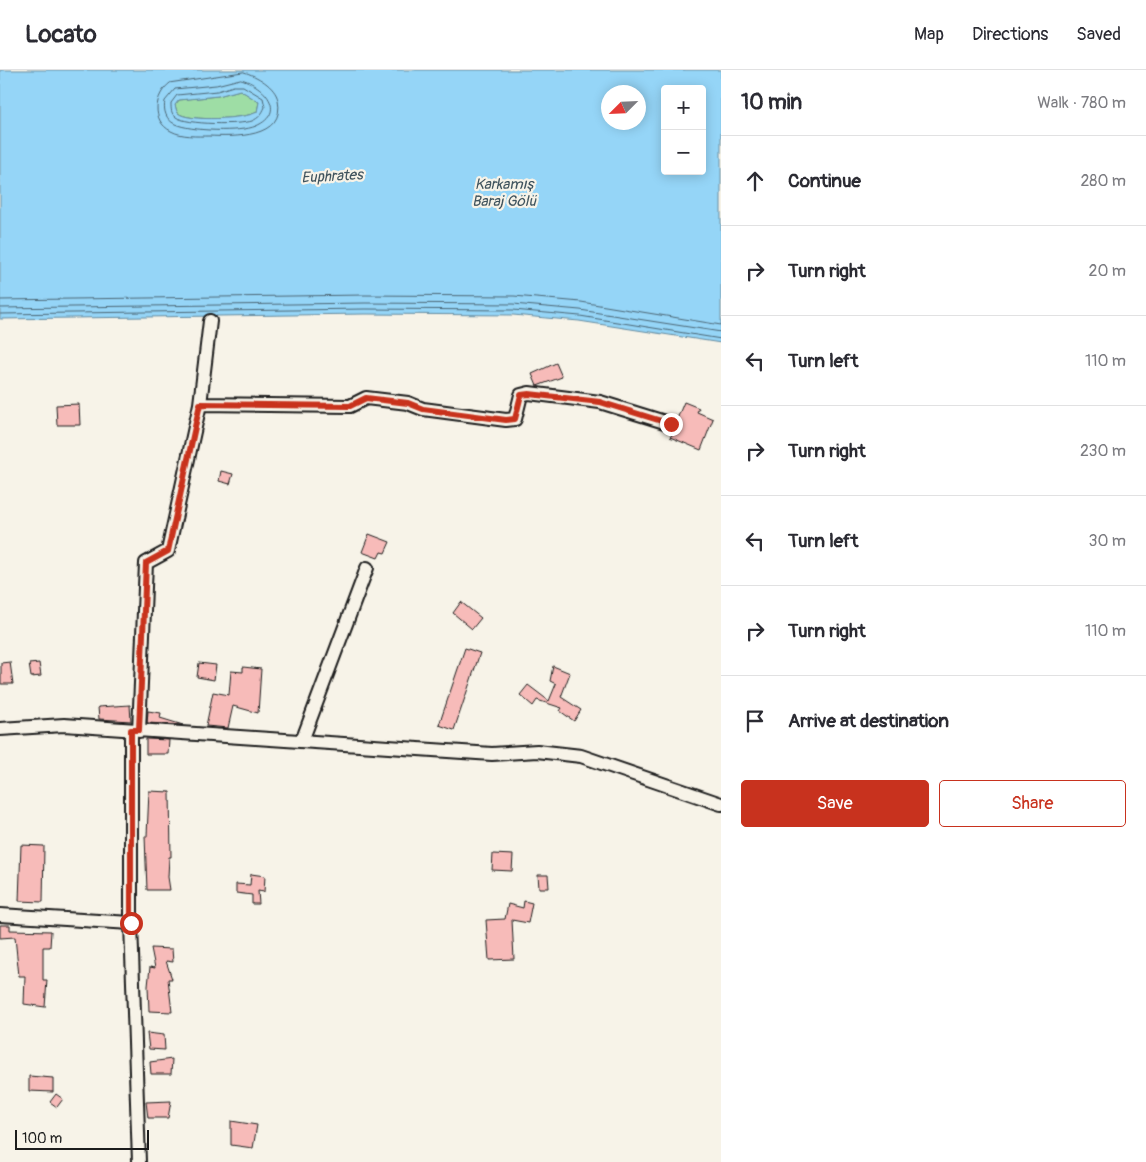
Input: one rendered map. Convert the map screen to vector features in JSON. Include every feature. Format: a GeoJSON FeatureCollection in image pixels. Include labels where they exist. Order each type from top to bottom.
{"type":"FeatureCollection","features":[{"type":"Feature","properties":{"kind":"street"},"geometry":{"type":"LineString","coordinates":[[139,1162],[131,923],[135,730],[146,563],[168,551],[200,404],[210,322]]}},
{"type":"Feature","properties":{"kind":"street"},"geometry":{"type":"LineString","coordinates":[[200,404],[350,406],[366,398],[408,403],[423,409],[506,420],[515,419],[521,395],[529,394],[600,402],[671,424]]}},
{"type":"Feature","properties":{"kind":"street"},"geometry":{"type":"LineString","coordinates":[[302,741],[367,568]]}},
{"type":"Feature","properties":{"kind":"street"},"geometry":{"type":"LineString","coordinates":[[0,729],[64,725],[492,754],[537,751],[581,756],[721,804]]}},
{"type":"Feature","properties":{"kind":"street"},"geometry":{"type":"LineString","coordinates":[[0,915],[131,923]]}},
{"type":"Feature","properties":{"kind":"green space"},"geometry":{"type":"Polygon","coordinates":[[[240,90],[259,102],[257,112],[230,118],[193,118],[184,116],[176,110],[175,105],[179,100],[218,96],[240,90]]]}},
{"type":"Feature","properties":{"kind":"water","name":"Karkamış Baraj Gölü"},"geometry":{"type":"Polygon","coordinates":[[[0,70],[721,70],[721,343],[579,321],[513,315],[365,314],[0,319],[0,70]],[[240,90],[218,96],[179,100],[175,105],[178,113],[184,116],[193,118],[230,118],[257,112],[259,102],[240,90]]]}},
{"type":"Feature","properties":{"kind":"building"},"geometry":{"type":"Polygon","coordinates":[[[556,363],[562,377],[537,386],[532,374],[556,363]]]}},
{"type":"Feature","properties":{"kind":"building"},"geometry":{"type":"Polygon","coordinates":[[[684,402],[699,408],[697,412],[713,419],[701,450],[670,437],[679,427],[677,419],[684,402]]]}},
{"type":"Feature","properties":{"kind":"building"},"geometry":{"type":"Polygon","coordinates":[[[79,404],[80,425],[57,425],[56,405],[79,404]]]}},
{"type":"Feature","properties":{"kind":"building"},"geometry":{"type":"Polygon","coordinates":[[[221,471],[233,474],[230,484],[219,481],[221,471]]]}},
{"type":"Feature","properties":{"kind":"building"},"geometry":{"type":"Polygon","coordinates":[[[369,534],[390,542],[385,553],[381,552],[378,558],[362,552],[369,534]]]}},
{"type":"Feature","properties":{"kind":"building"},"geometry":{"type":"Polygon","coordinates":[[[461,602],[481,618],[472,629],[453,613],[461,602]]]}},
{"type":"Feature","properties":{"kind":"building"},"geometry":{"type":"Polygon","coordinates":[[[465,648],[480,653],[454,730],[439,725],[465,648]]]}},
{"type":"Feature","properties":{"kind":"building"},"geometry":{"type":"Polygon","coordinates":[[[10,662],[13,684],[1,684],[1,663],[10,662]]]}},
{"type":"Feature","properties":{"kind":"building"},"geometry":{"type":"Polygon","coordinates":[[[39,663],[41,676],[31,677],[29,664],[39,663]]]}},
{"type":"Feature","properties":{"kind":"building"},"geometry":{"type":"Polygon","coordinates":[[[199,663],[216,665],[214,680],[197,677],[199,663]]]}},
{"type":"Feature","properties":{"kind":"building"},"geometry":{"type":"Polygon","coordinates":[[[553,666],[570,673],[561,697],[581,710],[574,721],[560,711],[562,708],[537,700],[533,706],[520,695],[528,685],[549,701],[556,684],[550,681],[553,666]]]}},
{"type":"Feature","properties":{"kind":"building"},"geometry":{"type":"Polygon","coordinates":[[[243,667],[261,669],[258,713],[233,706],[228,728],[206,726],[213,692],[229,695],[231,671],[243,672],[243,667]]]}},
{"type":"Feature","properties":{"kind":"building"},"geometry":{"type":"Polygon","coordinates":[[[130,705],[131,721],[99,719],[98,707],[130,705]]]}},
{"type":"Feature","properties":{"kind":"building"},"geometry":{"type":"Polygon","coordinates":[[[148,711],[161,713],[160,718],[183,725],[147,723],[148,711]]]}},
{"type":"Feature","properties":{"kind":"building"},"geometry":{"type":"Polygon","coordinates":[[[146,739],[169,740],[168,754],[146,754],[146,739]]]}},
{"type":"Feature","properties":{"kind":"building"},"geometry":{"type":"Polygon","coordinates":[[[149,791],[170,792],[171,857],[169,857],[168,877],[170,890],[147,890],[145,836],[147,836],[149,791]]]}},
{"type":"Feature","properties":{"kind":"building"},"geometry":{"type":"Polygon","coordinates":[[[21,845],[44,846],[43,902],[19,901],[21,845]]]}},
{"type":"Feature","properties":{"kind":"building"},"geometry":{"type":"Polygon","coordinates":[[[493,854],[513,855],[512,871],[492,870],[493,854]]]}},
{"type":"Feature","properties":{"kind":"building"},"geometry":{"type":"Polygon","coordinates":[[[251,874],[265,876],[264,892],[258,891],[259,904],[252,904],[252,895],[236,893],[236,884],[250,885],[251,874]]]}},
{"type":"Feature","properties":{"kind":"building"},"geometry":{"type":"Polygon","coordinates":[[[538,875],[548,875],[549,888],[539,888],[538,875]]]}},
{"type":"Feature","properties":{"kind":"building"},"geometry":{"type":"Polygon","coordinates":[[[524,901],[532,903],[528,923],[512,920],[514,959],[489,960],[486,920],[505,919],[508,904],[523,908],[524,901]]]}},
{"type":"Feature","properties":{"kind":"building"},"geometry":{"type":"Polygon","coordinates":[[[0,925],[10,925],[10,930],[51,931],[50,947],[43,947],[43,980],[47,980],[45,1007],[24,1004],[25,976],[19,976],[15,937],[0,938],[0,925]]]}},
{"type":"Feature","properties":{"kind":"building"},"geometry":{"type":"Polygon","coordinates":[[[151,948],[172,949],[173,962],[166,961],[172,979],[168,979],[172,1012],[149,1011],[148,986],[150,967],[155,968],[151,948]]]}},
{"type":"Feature","properties":{"kind":"building"},"geometry":{"type":"Polygon","coordinates":[[[147,1033],[164,1035],[165,1050],[149,1049],[147,1033]]]}},
{"type":"Feature","properties":{"kind":"building"},"geometry":{"type":"Polygon","coordinates":[[[172,1059],[171,1074],[151,1074],[150,1062],[172,1059]]]}},
{"type":"Feature","properties":{"kind":"building"},"geometry":{"type":"Polygon","coordinates":[[[29,1076],[53,1078],[53,1092],[29,1091],[29,1076]]]}},
{"type":"Feature","properties":{"kind":"building"},"geometry":{"type":"Polygon","coordinates":[[[56,1094],[63,1099],[57,1107],[50,1102],[56,1094]]]}},
{"type":"Feature","properties":{"kind":"building"},"geometry":{"type":"Polygon","coordinates":[[[171,1101],[168,1118],[148,1118],[146,1102],[171,1101]]]}},
{"type":"Feature","properties":{"kind":"building"},"geometry":{"type":"Polygon","coordinates":[[[231,1121],[257,1125],[253,1148],[231,1145],[231,1121]]]}},
{"type":"Feature","properties":{"kind":"route"},"geometry":{"type":"LineString","coordinates":[[131,923],[131,730],[139,730],[146,563],[168,551],[200,404],[350,406],[366,398],[408,403],[423,409],[506,420],[515,419],[521,395],[529,394],[600,402],[671,424]]}},
{"type":"Feature","properties":{"kind":"water label","name":"Euphrates"},"geometry":{"type":"Point","coordinates":[332,176]}}]}
